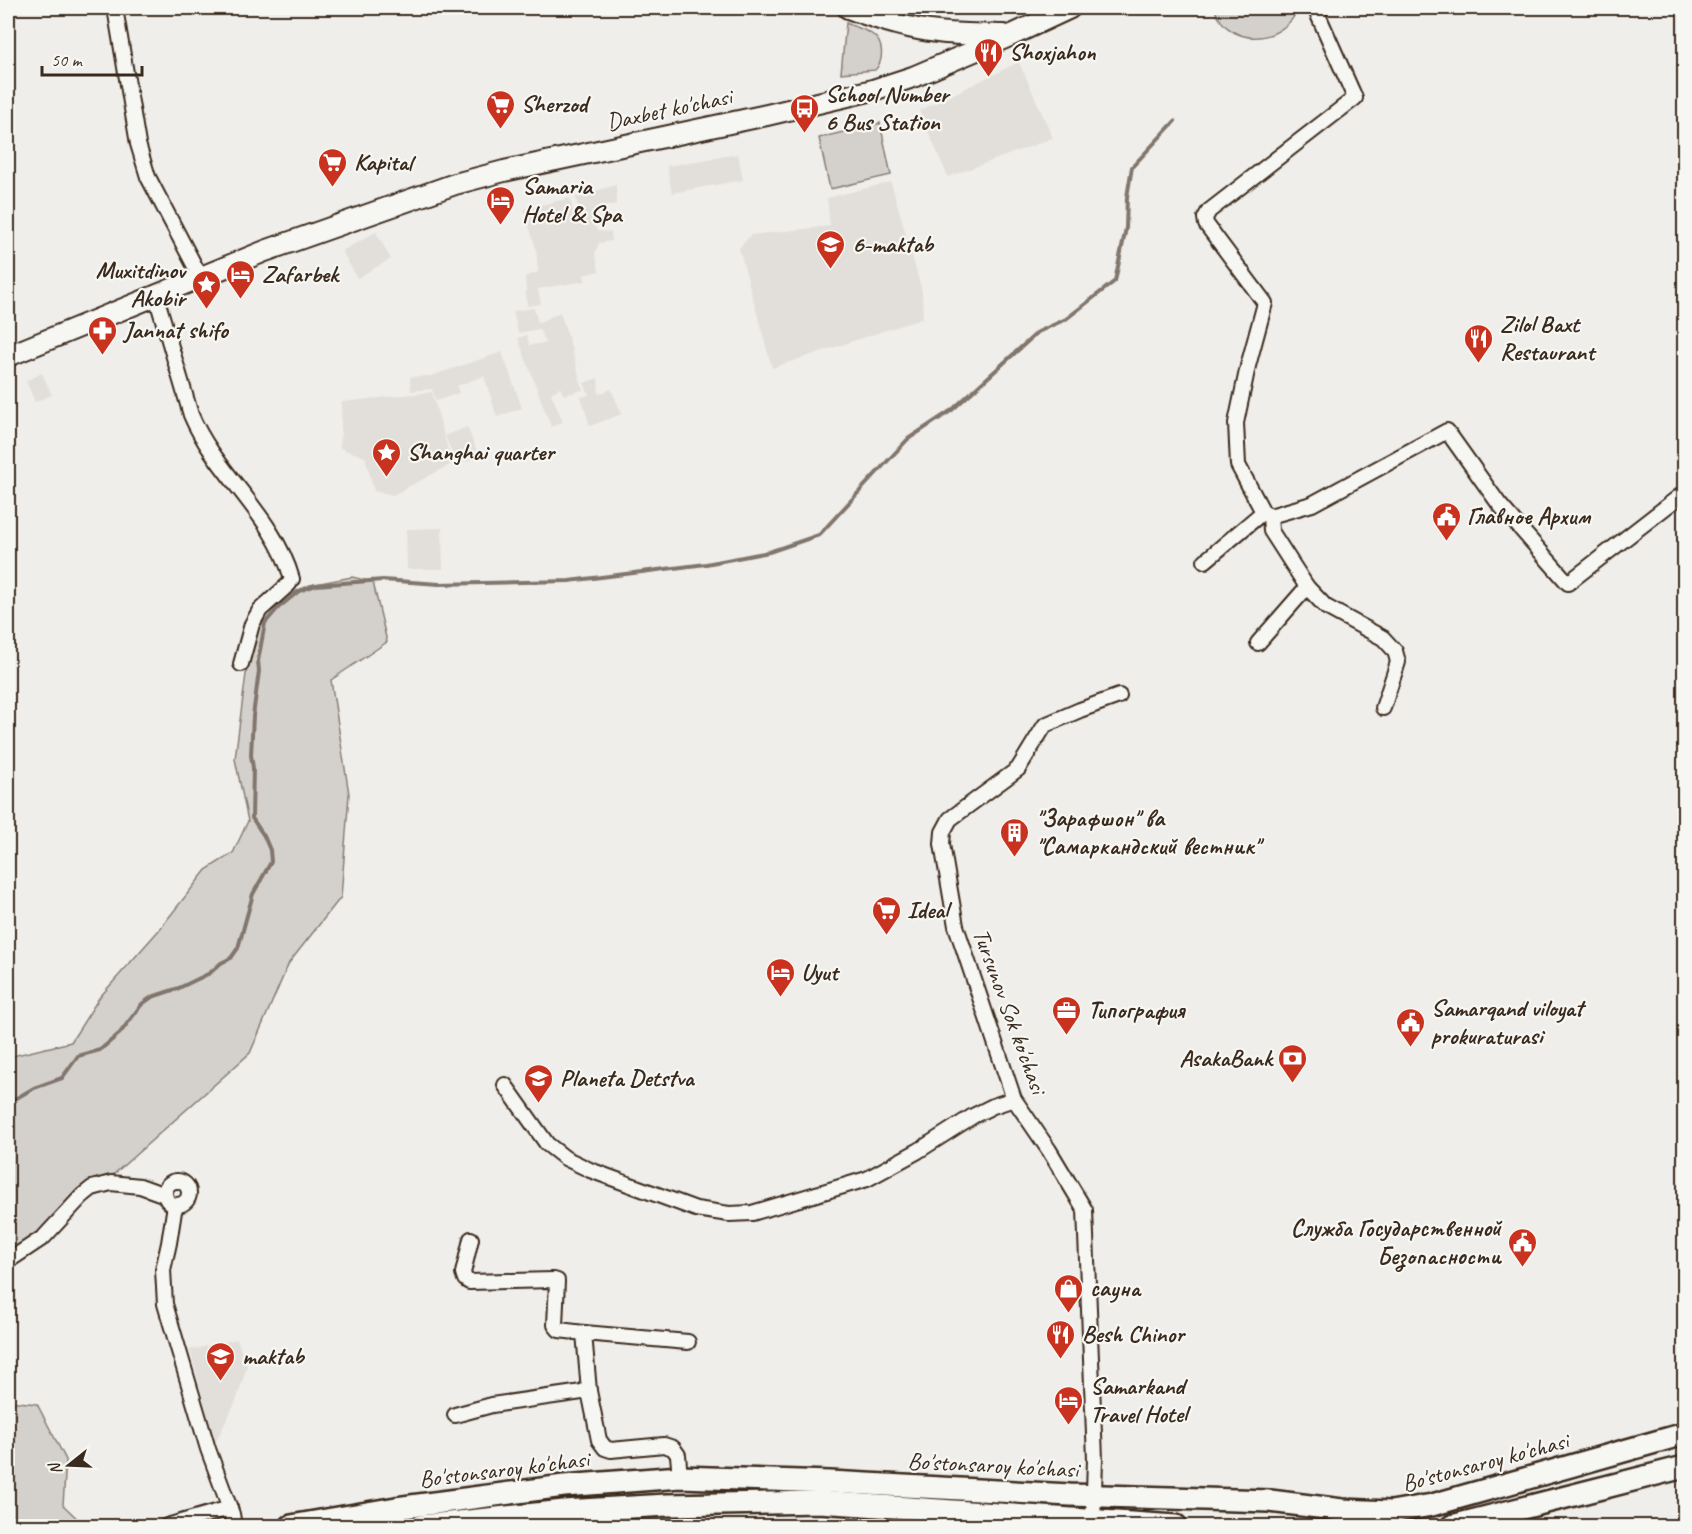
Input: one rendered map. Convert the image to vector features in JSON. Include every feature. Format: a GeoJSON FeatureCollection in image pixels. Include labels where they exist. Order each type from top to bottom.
{"type":"FeatureCollection","features":[{"type":"Feature","properties":{"kind":"main road"},"geometry":{"type":"LineString","coordinates":[[848,8],[921,30],[940,33],[1012,35]]}},
{"type":"Feature","properties":{"kind":"main road","name":"Daxbet ko'chasi"},"geometry":{"type":"LineString","coordinates":[[8,356],[265,251],[455,184],[504,171],[873,90],[1012,35],[1070,8]]}},
{"type":"Feature","properties":{"kind":"main road","name":"Bo'stonsaroy ko'chasi"},"geometry":{"type":"LineString","coordinates":[[291,1527],[396,1508],[564,1486],[680,1477],[830,1482],[1095,1496],[1270,1501],[1342,1510],[1391,1512],[1432,1504],[1684,1434]]}},
{"type":"Feature","properties":{"kind":"main road"},"geometry":{"type":"LineString","coordinates":[[1452,1527],[1684,1467]]}},
{"type":"Feature","properties":{"kind":"main road","name":"Bo'stonsaroy ko'chasi"},"geometry":{"type":"LineString","coordinates":[[421,1527],[564,1511],[667,1504],[819,1502],[1093,1523],[1176,1527]]}},
{"type":"Feature","properties":{"kind":"street"},"geometry":{"type":"LineString","coordinates":[[115,8],[138,144],[148,177],[201,278]]}},
{"type":"Feature","properties":{"kind":"street"},"geometry":{"type":"LineString","coordinates":[[1316,8],[1355,98],[1209,211],[1205,218],[1206,224],[1265,303],[1236,423],[1238,465],[1267,514],[1271,531],[1308,587],[1326,607],[1383,639],[1395,651],[1398,662],[1383,708]]}},
{"type":"Feature","properties":{"kind":"street"},"geometry":{"type":"LineString","coordinates":[[156,296],[198,432],[255,508],[274,538],[292,579],[260,610],[252,624],[241,664]]}},
{"type":"Feature","properties":{"kind":"street"},"geometry":{"type":"LineString","coordinates":[[1205,561],[1267,514],[1312,504],[1447,431],[1499,504],[1568,583],[1684,492]]}},
{"type":"Feature","properties":{"kind":"street"},"geometry":{"type":"LineString","coordinates":[[1258,643],[1308,587]]}},
{"type":"Feature","properties":{"kind":"street","name":"Tursunov Sok ko'chasi"},"geometry":{"type":"LineString","coordinates":[[1093,1523],[1095,1459],[1085,1210],[1049,1150],[1014,1099],[956,926],[942,844],[943,832],[950,819],[1018,769],[1045,725],[1119,696]]}},
{"type":"Feature","properties":{"kind":"street"},"geometry":{"type":"LineString","coordinates":[[506,1086],[547,1144],[565,1158],[590,1170],[696,1209],[729,1214],[752,1213],[867,1179],[918,1151],[973,1116],[1014,1099]]}},
{"type":"Feature","properties":{"kind":"street"},"geometry":{"type":"LineString","coordinates":[[8,1261],[44,1237],[92,1188],[111,1183],[140,1186],[170,1200],[169,1243],[163,1270],[165,1304],[234,1527]]}},
{"type":"Feature","properties":{"kind":"street"},"geometry":{"type":"LineString","coordinates":[[471,1239],[463,1273],[465,1279],[469,1281],[557,1281],[556,1328],[559,1330],[688,1342]]}},
{"type":"Feature","properties":{"kind":"street"},"geometry":{"type":"LineString","coordinates":[[584,1333],[589,1391],[599,1440],[605,1448],[611,1450],[664,1445],[673,1448],[678,1455],[680,1477]]}},
{"type":"Feature","properties":{"kind":"street"},"geometry":{"type":"LineString","coordinates":[[455,1415],[492,1405],[589,1391]]}},
{"type":"Feature","properties":{"kind":"street"},"geometry":{"type":"LineString","coordinates":[[167,1527],[230,1508]]}},
{"type":"Feature","properties":{"kind":"shaded area"},"geometry":{"type":"Polygon","coordinates":[[[1214,8],[1299,8],[1281,29],[1269,35],[1256,37],[1243,36],[1231,30],[1221,21],[1214,8]]]}},
{"type":"Feature","properties":{"kind":"shaded area"},"geometry":{"type":"Polygon","coordinates":[[[846,23],[877,38],[882,52],[875,70],[841,73],[846,23]]]}},
{"type":"Feature","properties":{"kind":"shaded area"},"geometry":{"type":"Polygon","coordinates":[[[1019,62],[1053,138],[948,177],[919,111],[1019,62]]]}},
{"type":"Feature","properties":{"kind":"shaded area"},"geometry":{"type":"Polygon","coordinates":[[[880,123],[891,175],[830,189],[819,138],[880,123]]]}},
{"type":"Feature","properties":{"kind":"shaded area"},"geometry":{"type":"Polygon","coordinates":[[[738,154],[743,180],[672,193],[667,166],[738,154]]]}},
{"type":"Feature","properties":{"kind":"shaded area","name":"6-maktab"},"geometry":{"type":"Polygon","coordinates":[[[891,182],[922,291],[923,318],[772,368],[739,248],[751,235],[830,226],[827,198],[891,182]]]}},
{"type":"Feature","properties":{"kind":"shaded area"},"geometry":{"type":"Polygon","coordinates":[[[616,185],[616,204],[601,207],[602,213],[592,217],[597,231],[611,232],[612,241],[599,243],[595,253],[599,271],[584,275],[586,281],[538,289],[541,304],[527,306],[525,277],[538,272],[536,249],[524,209],[570,198],[574,216],[579,216],[576,197],[616,185]]]}},
{"type":"Feature","properties":{"kind":"shaded area"},"geometry":{"type":"Polygon","coordinates":[[[376,232],[391,259],[357,278],[342,251],[376,232]]]}},
{"type":"Feature","properties":{"kind":"shaded area"},"geometry":{"type":"Polygon","coordinates":[[[534,308],[538,323],[560,312],[583,390],[564,395],[560,388],[551,393],[563,422],[551,427],[518,338],[527,335],[529,345],[546,343],[539,329],[518,333],[513,311],[534,308]]]}},
{"type":"Feature","properties":{"kind":"shaded area"},"geometry":{"type":"Polygon","coordinates":[[[502,352],[522,408],[497,417],[484,376],[457,386],[459,393],[436,401],[432,389],[411,391],[410,377],[431,376],[502,352]]]}},
{"type":"Feature","properties":{"kind":"shaded area"},"geometry":{"type":"Polygon","coordinates":[[[42,373],[52,395],[35,402],[26,381],[42,373]]]}},
{"type":"Feature","properties":{"kind":"shaded area"},"geometry":{"type":"Polygon","coordinates":[[[598,378],[599,394],[611,389],[622,414],[590,426],[581,397],[589,395],[584,383],[598,378]]]}},
{"type":"Feature","properties":{"kind":"shaded area"},"geometry":{"type":"Polygon","coordinates":[[[432,392],[452,464],[393,495],[374,491],[365,457],[340,448],[342,402],[432,392]]]}},
{"type":"Feature","properties":{"kind":"shaded area"},"geometry":{"type":"Polygon","coordinates":[[[467,427],[479,456],[457,465],[445,436],[467,427]]]}},
{"type":"Feature","properties":{"kind":"shaded area"},"geometry":{"type":"Polygon","coordinates":[[[442,528],[443,569],[407,569],[406,529],[442,528]]]}},
{"type":"Feature","properties":{"kind":"shaded area"},"geometry":{"type":"Polygon","coordinates":[[[352,577],[373,582],[387,642],[331,680],[349,794],[341,897],[289,963],[250,1053],[23,1255],[8,1275],[8,1057],[71,1042],[99,998],[159,930],[206,870],[233,853],[248,821],[235,759],[255,626],[278,600],[310,585],[352,577]]]}},
{"type":"Feature","properties":{"kind":"shaded area","name":"maktab"},"geometry":{"type":"Polygon","coordinates":[[[237,1339],[247,1366],[237,1399],[215,1443],[190,1350],[237,1339]]]}},
{"type":"Feature","properties":{"kind":"shaded area"},"geometry":{"type":"Polygon","coordinates":[[[8,1401],[37,1404],[66,1460],[63,1505],[85,1526],[8,1526],[8,1401]]]}},
{"type":"Feature","properties":{"kind":"waterway"},"geometry":{"type":"LineString","coordinates":[[8,1103],[34,1088],[62,1078],[78,1056],[100,1050],[120,1033],[142,1004],[152,997],[179,988],[210,973],[231,958],[238,948],[253,894],[271,862],[270,850],[264,836],[252,818],[251,755],[258,661],[265,623],[278,608],[299,591],[316,585],[383,580],[439,584],[569,581],[706,564],[769,552],[819,535],[908,439],[952,410],[1038,332],[1066,319],[1115,281],[1126,228],[1127,197],[1132,167],[1175,121]]}},
{"type":"Feature","properties":{"kind":"place","name":"Shoxjahon"},"geometry":{"type":"Point","coordinates":[988,78]}},
{"type":"Feature","properties":{"kind":"place","name":"Sherzod"},"geometry":{"type":"Point","coordinates":[500,130]}},
{"type":"Feature","properties":{"kind":"place","name":"School Number 6 Bus Station"},"geometry":{"type":"Point","coordinates":[804,134]}},
{"type":"Feature","properties":{"kind":"place","name":"Kapital"},"geometry":{"type":"Point","coordinates":[333,188]}},
{"type":"Feature","properties":{"kind":"place","name":"Samaria Hotel & Spa"},"geometry":{"type":"Point","coordinates":[501,226]}},
{"type":"Feature","properties":{"kind":"place","name":"6-maktab"},"geometry":{"type":"Point","coordinates":[831,270]}},
{"type":"Feature","properties":{"kind":"place","name":"Zafarbek"},"geometry":{"type":"Point","coordinates":[241,300]}},
{"type":"Feature","properties":{"kind":"place","name":"Muxitdinov Akobir"},"geometry":{"type":"Point","coordinates":[206,310]}},
{"type":"Feature","properties":{"kind":"place","name":"Jannat shifo"},"geometry":{"type":"Point","coordinates":[103,356]}},
{"type":"Feature","properties":{"kind":"place","name":"Zilol Baxt Restaurant"},"geometry":{"type":"Point","coordinates":[1479,364]}},
{"type":"Feature","properties":{"kind":"place","name":"Shanghai quarter"},"geometry":{"type":"Point","coordinates":[386,478]}},
{"type":"Feature","properties":{"kind":"place","name":"Главное Архим"},"geometry":{"type":"Point","coordinates":[1446,542]}},
{"type":"Feature","properties":{"kind":"place","name":"\"Зарафшон\" ва \"Самаркандский вестник\""},"geometry":{"type":"Point","coordinates":[1015,858]}},
{"type":"Feature","properties":{"kind":"place","name":"Ideal"},"geometry":{"type":"Point","coordinates":[886,936]}},
{"type":"Feature","properties":{"kind":"place","name":"Uyut"},"geometry":{"type":"Point","coordinates":[780,998]}},
{"type":"Feature","properties":{"kind":"place","name":"Типография"},"geometry":{"type":"Point","coordinates":[1067,1036]}},
{"type":"Feature","properties":{"kind":"place","name":"Samarqand viloyat prokuraturasi"},"geometry":{"type":"Point","coordinates":[1410,1048]}},
{"type":"Feature","properties":{"kind":"place","name":"AsakaBank"},"geometry":{"type":"Point","coordinates":[1293,1084]}},
{"type":"Feature","properties":{"kind":"place","name":"Planeta Detstva"},"geometry":{"type":"Point","coordinates":[539,1104]}},
{"type":"Feature","properties":{"kind":"place","name":"Служба Государственной Безопасности"},"geometry":{"type":"Point","coordinates":[1522,1268]}},
{"type":"Feature","properties":{"kind":"place","name":"сауна"},"geometry":{"type":"Point","coordinates":[1069,1314]}},
{"type":"Feature","properties":{"kind":"place","name":"Besh Chinor"},"geometry":{"type":"Point","coordinates":[1061,1360]}},
{"type":"Feature","properties":{"kind":"place","name":"maktab"},"geometry":{"type":"Point","coordinates":[221,1382]}},
{"type":"Feature","properties":{"kind":"place","name":"Samarkand Travel Hotel"},"geometry":{"type":"Point","coordinates":[1069,1426]}}]}
